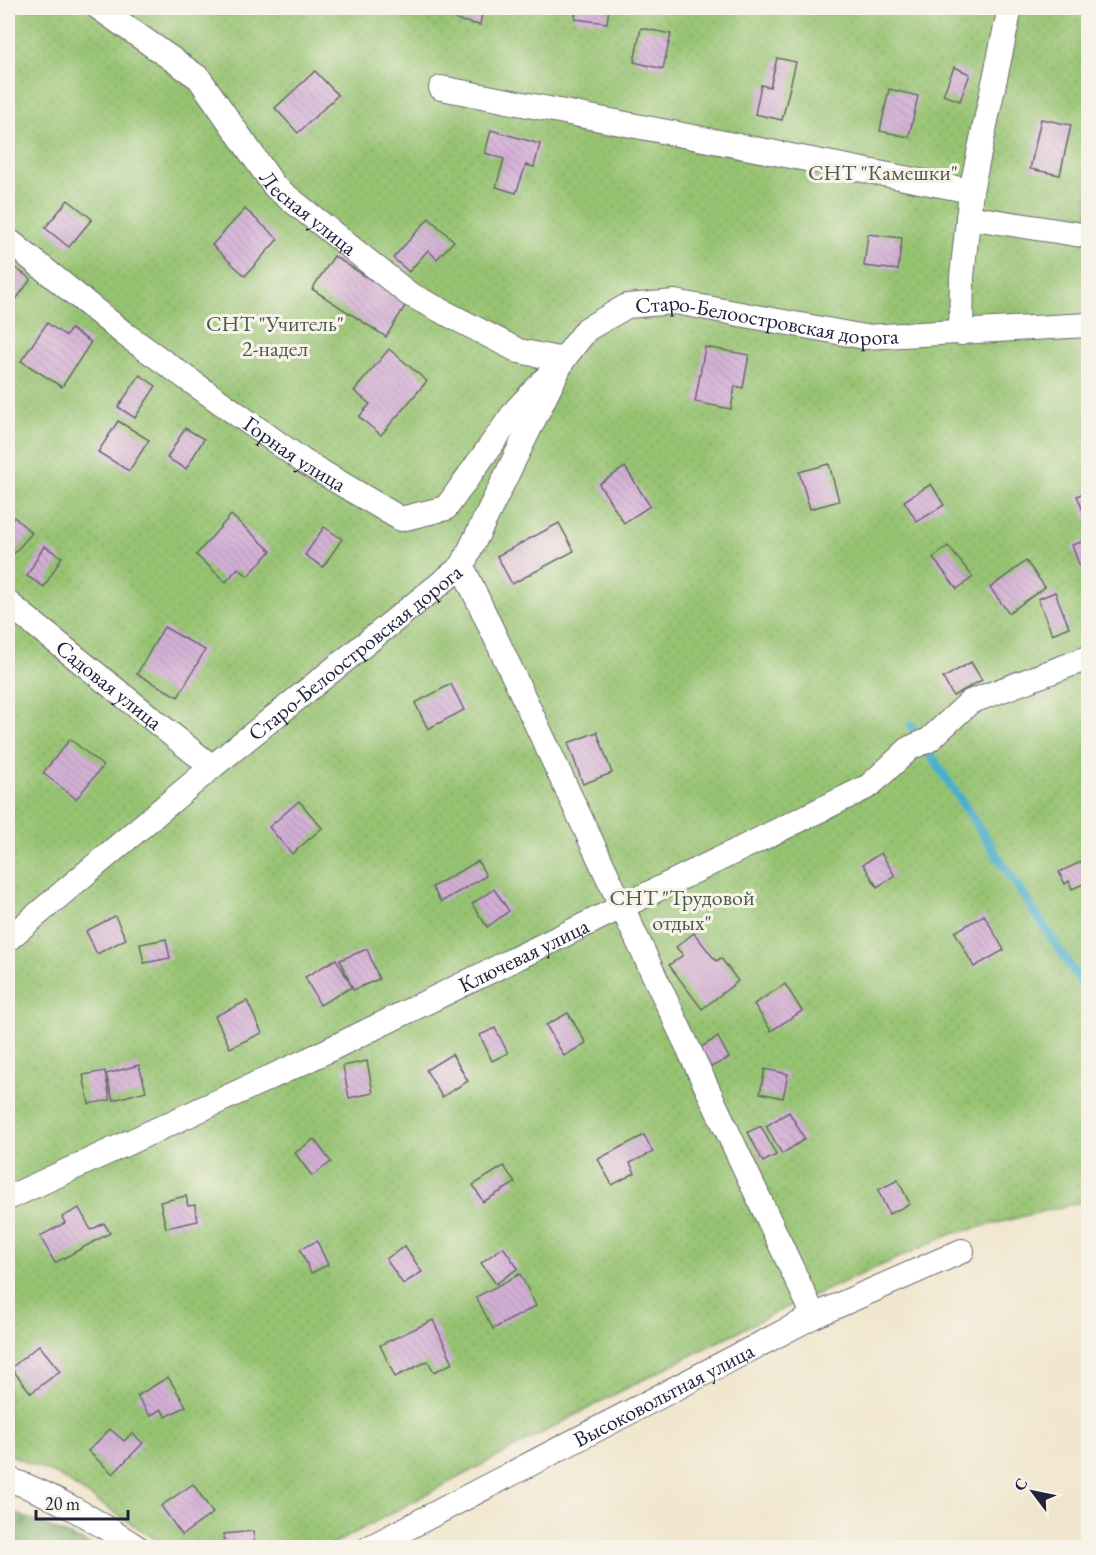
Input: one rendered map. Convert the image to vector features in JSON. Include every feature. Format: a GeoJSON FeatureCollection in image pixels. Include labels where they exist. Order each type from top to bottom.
{"type":"FeatureCollection","features":[{"type":"Feature","properties":{"kind":"street","name":"Лесная улица"},"geometry":{"type":"LineString","coordinates":[[99,8],[199,78],[275,187],[409,294],[519,351],[563,360]]}},
{"type":"Feature","properties":{"kind":"street"},"geometry":{"type":"LineString","coordinates":[[961,333],[962,278],[971,191],[1010,8]]}},
{"type":"Feature","properties":{"kind":"street"},"geometry":{"type":"LineString","coordinates":[[441,88],[971,191]]}},
{"type":"Feature","properties":{"kind":"street"},"geometry":{"type":"LineString","coordinates":[[968,217],[1089,236]]}},
{"type":"Feature","properties":{"kind":"street","name":"Горная улица"},"geometry":{"type":"LineString","coordinates":[[8,240],[126,335],[303,460],[400,519],[446,508],[516,410],[563,360]]}},
{"type":"Feature","properties":{"kind":"street","name":"Старо-Белоостровская дорога"},"geometry":{"type":"LineString","coordinates":[[8,939],[212,767],[462,566],[563,360],[587,329],[627,306],[675,302],[865,337],[1089,325]]}},
{"type":"Feature","properties":{"kind":"street"},"geometry":{"type":"LineString","coordinates":[[462,566],[814,1316]]}},
{"type":"Feature","properties":{"kind":"street","name":"Садовая улица"},"geometry":{"type":"LineString","coordinates":[[8,603],[212,767]]}},
{"type":"Feature","properties":{"kind":"street","name":"Ключевая улица"},"geometry":{"type":"LineString","coordinates":[[8,1198],[308,1060],[869,786],[970,702],[1089,658]]}},
{"type":"Feature","properties":{"kind":"street","name":"Высоковольтная улица"},"geometry":{"type":"LineString","coordinates":[[369,1548],[814,1316],[962,1251]]}},
{"type":"Feature","properties":{"kind":"street"},"geometry":{"type":"LineString","coordinates":[[8,1479],[30,1487],[88,1516],[138,1548]]}},
{"type":"Feature","properties":{"kind":"green space","name":"СНТ \"Трудовой отдых\""},"geometry":{"type":"Polygon","coordinates":[[[8,8],[1088,8],[1088,1191],[1081,1202],[952,1234],[774,1313],[617,1393],[328,1547],[167,1547],[59,1476],[8,1454],[8,8]]]}},
{"type":"Feature","properties":{"kind":"green space"},"geometry":{"type":"Polygon","coordinates":[[[8,1510],[96,1547],[8,1547],[8,1510]]]}},
{"type":"Feature","properties":{"kind":"building"},"geometry":{"type":"Polygon","coordinates":[[[459,8],[483,8],[480,25],[456,20],[459,8]]]}},
{"type":"Feature","properties":{"kind":"building"},"geometry":{"type":"Polygon","coordinates":[[[576,8],[609,8],[607,23],[575,19],[576,8]]]}},
{"type":"Feature","properties":{"kind":"building"},"geometry":{"type":"Polygon","coordinates":[[[641,28],[671,34],[663,69],[634,62],[641,28]]]}},
{"type":"Feature","properties":{"kind":"building"},"geometry":{"type":"Polygon","coordinates":[[[777,58],[796,62],[782,120],[755,114],[761,85],[770,87],[777,58]]]}},
{"type":"Feature","properties":{"kind":"building"},"geometry":{"type":"Polygon","coordinates":[[[954,67],[970,74],[960,101],[943,95],[954,67]]]}},
{"type":"Feature","properties":{"kind":"building"},"geometry":{"type":"Polygon","coordinates":[[[315,71],[338,95],[298,133],[275,108],[315,71]]]}},
{"type":"Feature","properties":{"kind":"building"},"geometry":{"type":"Polygon","coordinates":[[[889,89],[918,96],[909,137],[880,131],[889,89]]]}},
{"type":"Feature","properties":{"kind":"building"},"geometry":{"type":"Polygon","coordinates":[[[1041,119],[1071,125],[1060,175],[1030,169],[1041,119]]]}},
{"type":"Feature","properties":{"kind":"building"},"geometry":{"type":"Polygon","coordinates":[[[491,130],[540,144],[534,167],[526,165],[516,193],[496,187],[504,159],[485,153],[491,130]]]}},
{"type":"Feature","properties":{"kind":"building"},"geometry":{"type":"Polygon","coordinates":[[[68,200],[92,219],[69,247],[45,228],[68,200]]]}},
{"type":"Feature","properties":{"kind":"building"},"geometry":{"type":"Polygon","coordinates":[[[245,209],[278,239],[245,276],[212,245],[245,209]]]}},
{"type":"Feature","properties":{"kind":"building"},"geometry":{"type":"Polygon","coordinates":[[[429,218],[454,241],[437,259],[428,250],[409,272],[393,258],[429,218]]]}},
{"type":"Feature","properties":{"kind":"building"},"geometry":{"type":"Polygon","coordinates":[[[868,234],[902,238],[898,270],[864,266],[868,234]]]}},
{"type":"Feature","properties":{"kind":"building"},"geometry":{"type":"Polygon","coordinates":[[[334,256],[407,303],[386,337],[312,289],[334,256]]]}},
{"type":"Feature","properties":{"kind":"building"},"geometry":{"type":"Polygon","coordinates":[[[11,265],[31,279],[9,309],[8,270],[11,265]]]}},
{"type":"Feature","properties":{"kind":"building"},"geometry":{"type":"Polygon","coordinates":[[[47,323],[66,336],[71,329],[91,342],[62,387],[21,361],[47,323]]]}},
{"type":"Feature","properties":{"kind":"building"},"geometry":{"type":"Polygon","coordinates":[[[705,347],[749,355],[743,388],[735,386],[731,409],[695,402],[705,347]]]}},
{"type":"Feature","properties":{"kind":"building"},"geometry":{"type":"Polygon","coordinates":[[[389,349],[427,381],[381,435],[359,417],[370,404],[354,391],[389,349]]]}},
{"type":"Feature","properties":{"kind":"building"},"geometry":{"type":"Polygon","coordinates":[[[140,375],[156,386],[135,418],[118,407],[140,375]]]}},
{"type":"Feature","properties":{"kind":"building"},"geometry":{"type":"Polygon","coordinates":[[[118,421],[149,440],[129,471],[98,452],[118,421]]]}},
{"type":"Feature","properties":{"kind":"building"},"geometry":{"type":"Polygon","coordinates":[[[185,428],[204,439],[186,469],[167,458],[185,428]]]}},
{"type":"Feature","properties":{"kind":"building"},"geometry":{"type":"Polygon","coordinates":[[[829,464],[839,501],[810,509],[799,472],[829,464]]]}},
{"type":"Feature","properties":{"kind":"building"},"geometry":{"type":"Polygon","coordinates":[[[625,467],[650,506],[624,523],[599,484],[625,467]]]}},
{"type":"Feature","properties":{"kind":"building"},"geometry":{"type":"Polygon","coordinates":[[[931,484],[944,505],[917,522],[904,501],[931,484]]]}},
{"type":"Feature","properties":{"kind":"building"},"geometry":{"type":"Polygon","coordinates":[[[1088,491],[1088,523],[1077,496],[1088,491]]]}},
{"type":"Feature","properties":{"kind":"building"},"geometry":{"type":"Polygon","coordinates":[[[231,515],[271,551],[248,576],[238,568],[226,582],[196,555],[231,515]]]}},
{"type":"Feature","properties":{"kind":"building"},"geometry":{"type":"Polygon","coordinates":[[[14,517],[32,533],[10,558],[8,556],[8,524],[14,517]]]}},
{"type":"Feature","properties":{"kind":"building"},"geometry":{"type":"Polygon","coordinates":[[[559,523],[574,551],[512,584],[497,556],[559,523]]]}},
{"type":"Feature","properties":{"kind":"building"},"geometry":{"type":"Polygon","coordinates":[[[324,527],[342,539],[323,567],[305,555],[324,527]]]}},
{"type":"Feature","properties":{"kind":"building"},"geometry":{"type":"Polygon","coordinates":[[[1085,541],[1088,550],[1088,571],[1082,573],[1072,545],[1085,541]]]}},
{"type":"Feature","properties":{"kind":"building"},"geometry":{"type":"Polygon","coordinates":[[[44,546],[62,557],[44,587],[27,576],[44,546]]]}},
{"type":"Feature","properties":{"kind":"building"},"geometry":{"type":"Polygon","coordinates":[[[948,546],[973,577],[957,589],[933,558],[948,546]]]}},
{"type":"Feature","properties":{"kind":"building"},"geometry":{"type":"Polygon","coordinates":[[[1026,561],[1045,587],[1009,613],[990,588],[1026,561]]]}},
{"type":"Feature","properties":{"kind":"building"},"geometry":{"type":"Polygon","coordinates":[[[1055,592],[1069,627],[1052,634],[1038,599],[1055,592]]]}},
{"type":"Feature","properties":{"kind":"building"},"geometry":{"type":"Polygon","coordinates":[[[164,627],[205,650],[178,697],[137,674],[164,627]]]}},
{"type":"Feature","properties":{"kind":"building"},"geometry":{"type":"Polygon","coordinates":[[[971,662],[982,680],[953,696],[943,678],[971,662]]]}},
{"type":"Feature","properties":{"kind":"building"},"geometry":{"type":"Polygon","coordinates":[[[451,684],[464,710],[428,729],[415,703],[451,684]]]}},
{"type":"Feature","properties":{"kind":"building"},"geometry":{"type":"Polygon","coordinates":[[[597,732],[612,773],[583,784],[568,743],[597,732]]]}},
{"type":"Feature","properties":{"kind":"building"},"geometry":{"type":"Polygon","coordinates":[[[70,739],[103,766],[76,799],[43,773],[70,739]]]}},
{"type":"Feature","properties":{"kind":"building"},"geometry":{"type":"Polygon","coordinates":[[[299,801],[322,828],[292,854],[269,827],[299,801]]]}},
{"type":"Feature","properties":{"kind":"building"},"geometry":{"type":"Polygon","coordinates":[[[881,853],[895,876],[877,887],[863,864],[881,853]]]}},
{"type":"Feature","properties":{"kind":"building"},"geometry":{"type":"Polygon","coordinates":[[[478,861],[486,876],[441,902],[432,887],[478,861]]]}},
{"type":"Feature","properties":{"kind":"building"},"geometry":{"type":"Polygon","coordinates":[[[1083,861],[1088,873],[1088,882],[1072,889],[1069,881],[1065,884],[1059,872],[1083,861]]]}},
{"type":"Feature","properties":{"kind":"building"},"geometry":{"type":"Polygon","coordinates":[[[494,889],[509,911],[487,927],[472,904],[494,889]]]}},
{"type":"Feature","properties":{"kind":"building"},"geometry":{"type":"Polygon","coordinates":[[[984,915],[1004,950],[974,967],[955,932],[984,915]]]}},
{"type":"Feature","properties":{"kind":"building"},"geometry":{"type":"Polygon","coordinates":[[[115,916],[126,939],[97,954],[86,931],[115,916]]]}},
{"type":"Feature","properties":{"kind":"building"},"geometry":{"type":"Polygon","coordinates":[[[694,933],[716,961],[721,958],[738,981],[702,1009],[669,965],[683,955],[676,947],[694,933]]]}},
{"type":"Feature","properties":{"kind":"building"},"geometry":{"type":"Polygon","coordinates":[[[166,939],[170,958],[144,963],[140,944],[166,939]]]}},
{"type":"Feature","properties":{"kind":"building"},"geometry":{"type":"Polygon","coordinates":[[[367,949],[379,979],[353,990],[340,960],[367,949]]]}},
{"type":"Feature","properties":{"kind":"building"},"geometry":{"type":"Polygon","coordinates":[[[336,959],[352,987],[320,1005],[305,977],[336,959]]]}},
{"type":"Feature","properties":{"kind":"building"},"geometry":{"type":"Polygon","coordinates":[[[785,984],[802,1011],[771,1031],[754,1004],[785,984]]]}},
{"type":"Feature","properties":{"kind":"building"},"geometry":{"type":"Polygon","coordinates":[[[247,1001],[262,1033],[230,1048],[215,1016],[247,1001]]]}},
{"type":"Feature","properties":{"kind":"building"},"geometry":{"type":"Polygon","coordinates":[[[568,1013],[586,1043],[564,1056],[546,1025],[568,1013]]]}},
{"type":"Feature","properties":{"kind":"building"},"geometry":{"type":"Polygon","coordinates":[[[495,1028],[508,1053],[492,1061],[480,1035],[495,1028]]]}},
{"type":"Feature","properties":{"kind":"building"},"geometry":{"type":"Polygon","coordinates":[[[718,1037],[729,1058],[709,1068],[699,1048],[718,1037]]]}},
{"type":"Feature","properties":{"kind":"building"},"geometry":{"type":"Polygon","coordinates":[[[452,1054],[468,1081],[442,1097],[426,1070],[452,1054]]]}},
{"type":"Feature","properties":{"kind":"building"},"geometry":{"type":"Polygon","coordinates":[[[367,1061],[373,1093],[349,1098],[343,1066],[367,1061]]]}},
{"type":"Feature","properties":{"kind":"building"},"geometry":{"type":"Polygon","coordinates":[[[139,1065],[146,1091],[113,1100],[106,1074],[139,1065]]]}},
{"type":"Feature","properties":{"kind":"building"},"geometry":{"type":"Polygon","coordinates":[[[765,1069],[788,1074],[783,1098],[760,1093],[765,1069]]]}},
{"type":"Feature","properties":{"kind":"building"},"geometry":{"type":"Polygon","coordinates":[[[105,1071],[110,1100],[89,1104],[83,1075],[105,1071]]]}},
{"type":"Feature","properties":{"kind":"building"},"geometry":{"type":"Polygon","coordinates":[[[789,1112],[805,1139],[782,1154],[766,1126],[789,1112]]]}},
{"type":"Feature","properties":{"kind":"building"},"geometry":{"type":"Polygon","coordinates":[[[761,1126],[776,1155],[763,1162],[748,1132],[761,1126]]]}},
{"type":"Feature","properties":{"kind":"building"},"geometry":{"type":"Polygon","coordinates":[[[644,1135],[653,1152],[630,1163],[635,1173],[612,1185],[598,1159],[644,1135]]]}},
{"type":"Feature","properties":{"kind":"building"},"geometry":{"type":"Polygon","coordinates":[[[314,1139],[331,1162],[312,1176],[295,1153],[314,1139]]]}},
{"type":"Feature","properties":{"kind":"building"},"geometry":{"type":"Polygon","coordinates":[[[504,1166],[515,1183],[483,1202],[473,1185],[504,1166]]]}},
{"type":"Feature","properties":{"kind":"building"},"geometry":{"type":"Polygon","coordinates":[[[898,1180],[910,1204],[889,1214],[878,1190],[898,1180]]]}},
{"type":"Feature","properties":{"kind":"building"},"geometry":{"type":"Polygon","coordinates":[[[186,1196],[188,1206],[195,1205],[198,1221],[166,1228],[160,1202],[186,1196]]]}},
{"type":"Feature","properties":{"kind":"building"},"geometry":{"type":"Polygon","coordinates":[[[79,1208],[91,1230],[104,1223],[110,1233],[55,1263],[40,1236],[65,1223],[62,1217],[79,1208]]]}},
{"type":"Feature","properties":{"kind":"building"},"geometry":{"type":"Polygon","coordinates":[[[317,1241],[328,1265],[311,1273],[300,1249],[317,1241]]]}},
{"type":"Feature","properties":{"kind":"building"},"geometry":{"type":"Polygon","coordinates":[[[405,1246],[422,1272],[403,1284],[386,1259],[405,1246]]]}},
{"type":"Feature","properties":{"kind":"building"},"geometry":{"type":"Polygon","coordinates":[[[503,1247],[518,1268],[496,1284],[481,1263],[503,1247]]]}},
{"type":"Feature","properties":{"kind":"building"},"geometry":{"type":"Polygon","coordinates":[[[520,1274],[536,1306],[493,1329],[476,1297],[520,1274]]]}},
{"type":"Feature","properties":{"kind":"building"},"geometry":{"type":"Polygon","coordinates":[[[433,1320],[453,1363],[434,1372],[428,1361],[395,1377],[380,1345],[433,1320]]]}},
{"type":"Feature","properties":{"kind":"building"},"geometry":{"type":"Polygon","coordinates":[[[39,1345],[60,1371],[31,1393],[11,1368],[39,1345]]]}},
{"type":"Feature","properties":{"kind":"building"},"geometry":{"type":"Polygon","coordinates":[[[168,1377],[186,1406],[166,1417],[161,1409],[150,1416],[137,1396],[168,1377]]]}},
{"type":"Feature","properties":{"kind":"building"},"geometry":{"type":"Polygon","coordinates":[[[110,1429],[124,1441],[132,1433],[143,1443],[113,1474],[88,1451],[110,1429]]]}},
{"type":"Feature","properties":{"kind":"building"},"geometry":{"type":"Polygon","coordinates":[[[193,1484],[213,1513],[182,1535],[161,1506],[193,1484]]]}},
{"type":"Feature","properties":{"kind":"building"},"geometry":{"type":"Polygon","coordinates":[[[253,1531],[255,1547],[225,1548],[224,1534],[253,1531]]]}},
{"type":"Feature","properties":{"kind":"waterway"},"geometry":{"type":"LineString","coordinates":[[911,725],[1088,993]]}},
{"type":"Feature","properties":{"kind":"park label","name":"СНТ \"Камешки\""},"geometry":{"type":"Point","coordinates":[883,172]}},
{"type":"Feature","properties":{"kind":"park label","name":"СНТ \"Учитель\" 2-надел"},"geometry":{"type":"Point","coordinates":[275,336]}}]}
